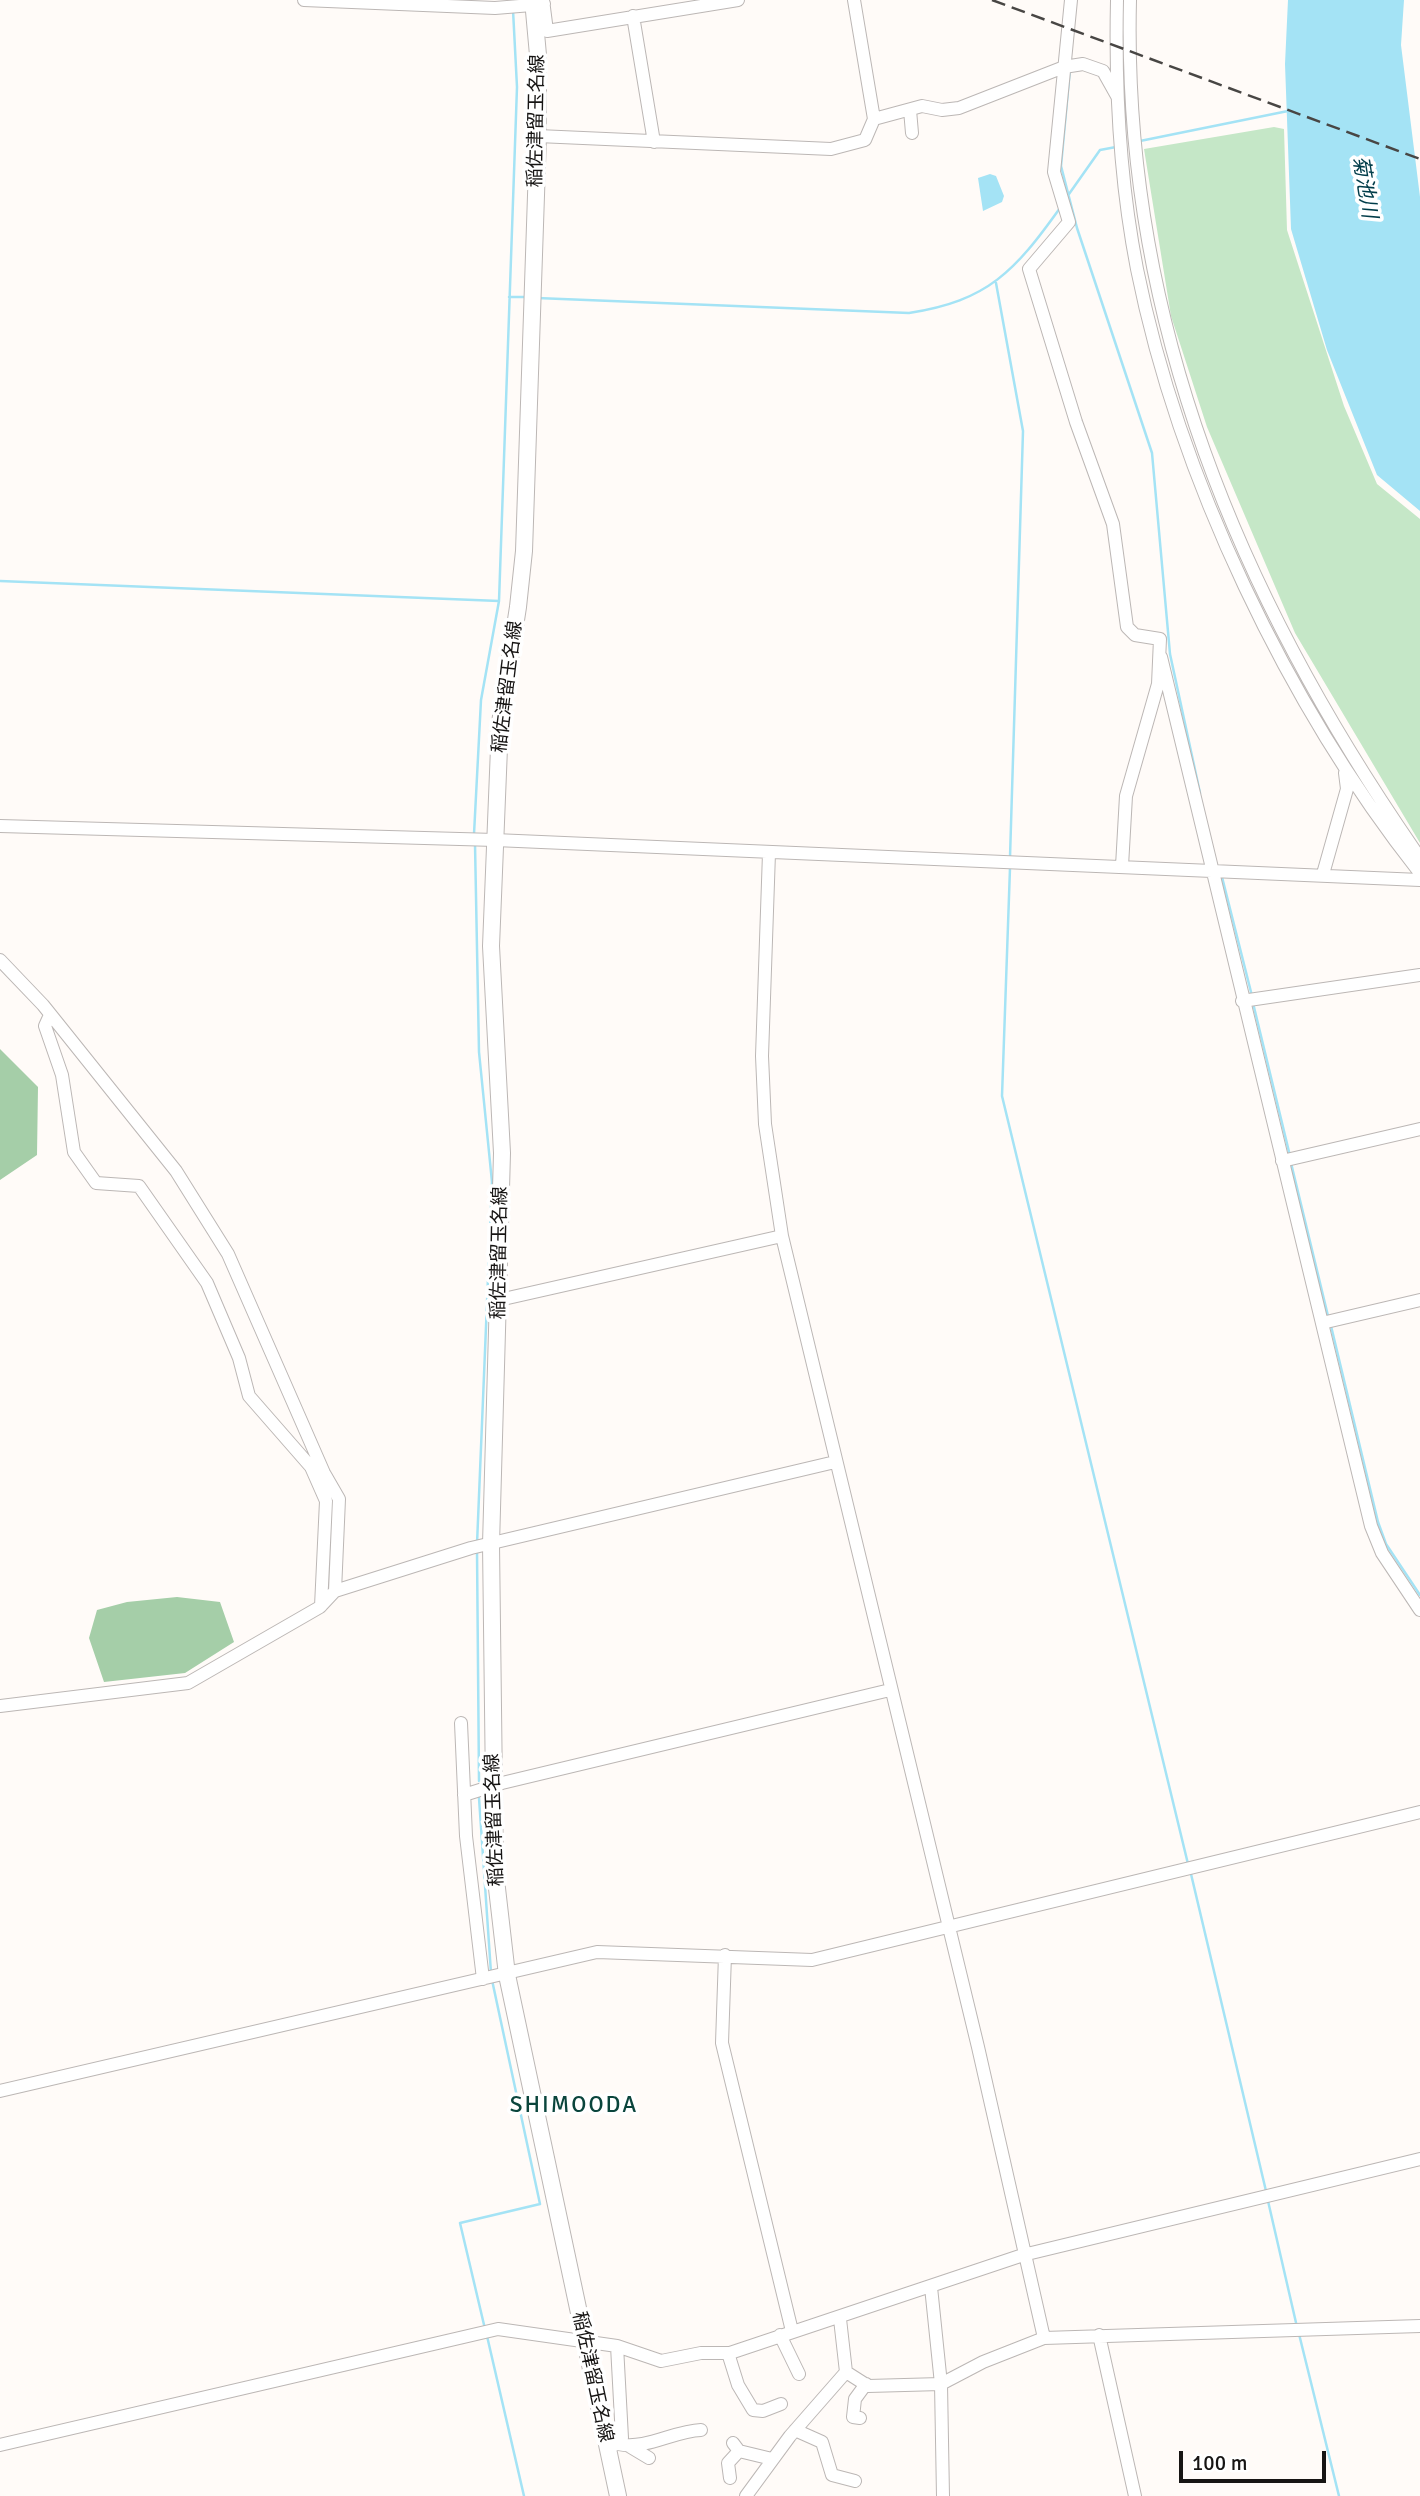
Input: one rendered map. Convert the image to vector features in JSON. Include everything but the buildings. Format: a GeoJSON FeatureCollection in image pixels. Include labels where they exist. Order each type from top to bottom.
{"type":"FeatureCollection","features":[{"type":"Feature","properties":{"kind":"main road","name":"稲佐津留玉名線"},"geometry":{"type":"LineString","coordinates":[[535,3],[538,136],[524,551],[519,607],[482,840],[491,946],[502,1153],[499,1300],[482,1546],[495,1871],[506,1975],[584,2342],[619,2446],[618,2496]]}},
{"type":"Feature","properties":{"kind":"street"},"geometry":{"type":"LineString","coordinates":[[304,0],[505,8],[535,3],[547,31],[738,0]]}},
{"type":"Feature","properties":{"kind":"street"},"geometry":{"type":"LineString","coordinates":[[538,136],[831,149],[865,140],[874,119],[854,0]]}},
{"type":"Feature","properties":{"kind":"street"},"geometry":{"type":"LineString","coordinates":[[1071,0],[1054,172],[1069,222],[1029,270],[1076,422],[1113,524],[1127,627],[1135,635],[1160,639],[1158,684],[1126,796],[1122,866]]}},
{"type":"Feature","properties":{"kind":"street"},"geometry":{"type":"LineString","coordinates":[[1118,0],[1119,100],[1137,268],[1178,414],[1229,555],[1268,634],[1343,765],[1419,880]]}},
{"type":"Feature","properties":{"kind":"street"},"geometry":{"type":"LineString","coordinates":[[1130,0],[1131,98],[1141,208],[1163,324],[1187,403],[1232,522],[1289,646],[1363,775],[1420,858]]}},
{"type":"Feature","properties":{"kind":"street"},"geometry":{"type":"LineString","coordinates":[[633,16],[654,142]]}},
{"type":"Feature","properties":{"kind":"street"},"geometry":{"type":"LineString","coordinates":[[874,119],[922,106],[942,110],[959,108],[1064,67],[1083,64],[1102,71],[1119,100]]}},
{"type":"Feature","properties":{"kind":"street"},"geometry":{"type":"LineString","coordinates":[[910,110],[912,133]]}},
{"type":"Feature","properties":{"kind":"street"},"geometry":{"type":"LineString","coordinates":[[1161,657],[1212,869],[1249,1000],[1288,1159],[1371,1526],[1382,1553],[1420,1610]]}},
{"type":"Feature","properties":{"kind":"street"},"geometry":{"type":"LineString","coordinates":[[1323,874],[1347,789],[1343,765]]}},
{"type":"Feature","properties":{"kind":"street"},"geometry":{"type":"LineString","coordinates":[[0,827],[482,840],[1212,869],[1419,880]]}},
{"type":"Feature","properties":{"kind":"street"},"geometry":{"type":"LineString","coordinates":[[769,853],[762,1056],[765,1125],[782,1236],[1025,2248],[1023,2255],[1044,2338]]}},
{"type":"Feature","properties":{"kind":"street"},"geometry":{"type":"LineString","coordinates":[[0,960],[50,1015],[176,1171],[228,1254],[324,1474],[339,1499],[335,1591]]}},
{"type":"Feature","properties":{"kind":"street"},"geometry":{"type":"LineString","coordinates":[[1249,1000],[1420,975]]}},
{"type":"Feature","properties":{"kind":"street"},"geometry":{"type":"LineString","coordinates":[[50,1015],[45,1026],[62,1075],[74,1152],[96,1182],[139,1186],[177,1236],[207,1283],[239,1358],[248,1395],[282,1431],[316,1478],[326,1501],[321,1606]]}},
{"type":"Feature","properties":{"kind":"street"},"geometry":{"type":"LineString","coordinates":[[1288,1159],[1420,1129]]}},
{"type":"Feature","properties":{"kind":"street"},"geometry":{"type":"LineString","coordinates":[[499,1300],[782,1236]]}},
{"type":"Feature","properties":{"kind":"street"},"geometry":{"type":"LineString","coordinates":[[1327,1322],[1420,1300]]}},
{"type":"Feature","properties":{"kind":"street"},"geometry":{"type":"LineString","coordinates":[[0,1706],[187,1683],[321,1606],[335,1591],[482,1546],[835,1462]]}},
{"type":"Feature","properties":{"kind":"street"},"geometry":{"type":"LineString","coordinates":[[464,1795],[492,1785],[890,1690]]}},
{"type":"Feature","properties":{"kind":"street"},"geometry":{"type":"LineString","coordinates":[[461,1723],[464,1795],[483,1979]]}},
{"type":"Feature","properties":{"kind":"street"},"geometry":{"type":"LineString","coordinates":[[0,2091],[597,1952],[812,1960],[1420,1812]]}},
{"type":"Feature","properties":{"kind":"street"},"geometry":{"type":"LineString","coordinates":[[726,1955],[722,2043],[786,2333],[799,2374]]}},
{"type":"Feature","properties":{"kind":"street"},"geometry":{"type":"LineString","coordinates":[[0,2445],[498,2329],[617,2346],[661,2361],[701,2353],[728,2353],[786,2333],[840,2319],[1023,2255],[1420,2159]]}},
{"type":"Feature","properties":{"kind":"street"},"geometry":{"type":"LineString","coordinates":[[931,2287],[941,2384],[943,2496]]}},
{"type":"Feature","properties":{"kind":"street"},"geometry":{"type":"LineString","coordinates":[[746,2496],[795,2430],[846,2372],[840,2319]]}},
{"type":"Feature","properties":{"kind":"street"},"geometry":{"type":"LineString","coordinates":[[846,2372],[866,2384],[941,2384],[983,2362],[1044,2338],[1420,2326]]}},
{"type":"Feature","properties":{"kind":"street"},"geometry":{"type":"LineString","coordinates":[[1099,2335],[1135,2496]]}},
{"type":"Feature","properties":{"kind":"street"},"geometry":{"type":"LineString","coordinates":[[617,2346],[622,2438],[619,2446]]}},
{"type":"Feature","properties":{"kind":"street"},"geometry":{"type":"LineString","coordinates":[[728,2353],[738,2385],[753,2410],[763,2411],[780,2404]]}},
{"type":"Feature","properties":{"kind":"street"},"geometry":{"type":"LineString","coordinates":[[860,2418],[853,2417],[855,2399],[866,2384]]}},
{"type":"Feature","properties":{"kind":"street"},"geometry":{"type":"LineString","coordinates":[[619,2446],[701,2430]]}},
{"type":"Feature","properties":{"kind":"street"},"geometry":{"type":"LineString","coordinates":[[795,2430],[822,2442],[832,2475],[855,2481]]}},
{"type":"Feature","properties":{"kind":"street"},"geometry":{"type":"LineString","coordinates":[[619,2446],[649,2458]]}},
{"type":"Feature","properties":{"kind":"street"},"geometry":{"type":"LineString","coordinates":[[730,2478],[728,2463],[736,2447],[772,2459]]}},
{"type":"Feature","properties":{"kind":"green space"},"geometry":{"type":"Polygon","coordinates":[[[1274,127],[1284,129],[1287,230],[1344,406],[1377,484],[1420,519],[1420,843],[1295,633],[1207,427],[1171,316],[1144,149],[1274,127]]]}},
{"type":"Feature","properties":{"kind":"green space"},"geometry":{"type":"Polygon","coordinates":[[[0,1049],[38,1087],[37,1155],[0,1180],[0,1049]]]}},
{"type":"Feature","properties":{"kind":"green space"},"geometry":{"type":"Polygon","coordinates":[[[177,1597],[220,1602],[234,1642],[185,1673],[104,1682],[89,1638],[97,1610],[127,1602],[177,1597]]]}},
{"type":"Feature","properties":{"kind":"water","name":"菊池川"},"geometry":{"type":"Polygon","coordinates":[[[1288,0],[1404,0],[1401,45],[1420,197],[1420,511],[1377,475],[1327,350],[1291,229],[1285,64],[1288,0]]]}},
{"type":"Feature","properties":{"kind":"water"},"geometry":{"type":"Polygon","coordinates":[[[990,174],[996,176],[1004,196],[1002,202],[983,211],[978,178],[990,174]]]}},
{"type":"Feature","properties":{"kind":"waterway"},"geometry":{"type":"LineString","coordinates":[[474,834],[481,700],[499,601],[517,87],[513,10]]}},
{"type":"Feature","properties":{"kind":"waterway"},"geometry":{"type":"LineString","coordinates":[[1070,69],[1061,166],[1077,228],[1152,453],[1170,654],[1200,793]]}},
{"type":"Feature","properties":{"kind":"waterway"},"geometry":{"type":"LineString","coordinates":[[1140,141],[1288,111]]}},
{"type":"Feature","properties":{"kind":"waterway"},"geometry":{"type":"LineString","coordinates":[[1069,194],[1100,150],[1116,147]]}},
{"type":"Feature","properties":{"kind":"waterway"},"geometry":{"type":"LineString","coordinates":[[537,298],[909,313],[960,300],[997,280],[1029,249],[1060,208]]}},
{"type":"Feature","properties":{"kind":"waterway"},"geometry":{"type":"LineString","coordinates":[[996,283],[1023,431],[1010,857]]}},
{"type":"Feature","properties":{"kind":"waterway"},"geometry":{"type":"LineString","coordinates":[[509,297],[527,297]]}},
{"type":"Feature","properties":{"kind":"waterway"},"geometry":{"type":"LineString","coordinates":[[0,581],[499,601]]}},
{"type":"Feature","properties":{"kind":"waterway"},"geometry":{"type":"LineString","coordinates":[[475,844],[479,1052],[492,1182],[477,1544]]}},
{"type":"Feature","properties":{"kind":"waterway"},"geometry":{"type":"LineString","coordinates":[[1010,868],[1002,1096],[1188,1864]]}},
{"type":"Feature","properties":{"kind":"waterway"},"geometry":{"type":"LineString","coordinates":[[1222,877],[1252,996]]}},
{"type":"Feature","properties":{"kind":"waterway"},"geometry":{"type":"LineString","coordinates":[[1253,1003],[1290,1156]]}},
{"type":"Feature","properties":{"kind":"waterway"},"geometry":{"type":"LineString","coordinates":[[1291,1163],[1328,1316]]}},
{"type":"Feature","properties":{"kind":"waterway"},"geometry":{"type":"LineString","coordinates":[[1331,1326],[1378,1522],[1386,1544],[1420,1595]]}},
{"type":"Feature","properties":{"kind":"waterway"},"geometry":{"type":"LineString","coordinates":[[477,1550],[479,1781]]}},
{"type":"Feature","properties":{"kind":"waterway"},"geometry":{"type":"LineString","coordinates":[[479,1798],[491,1973]]}},
{"type":"Feature","properties":{"kind":"waterway"},"geometry":{"type":"LineString","coordinates":[[1191,1874],[1266,2191]]}},
{"type":"Feature","properties":{"kind":"waterway"},"geometry":{"type":"LineString","coordinates":[[485,2329],[460,2223],[540,2204],[492,1980]]}},
{"type":"Feature","properties":{"kind":"waterway"},"geometry":{"type":"LineString","coordinates":[[1268,2201],[1297,2327]]}},
{"type":"Feature","properties":{"kind":"waterway"},"geometry":{"type":"LineString","coordinates":[[1299,2334],[1339,2496]]}},
{"type":"Feature","properties":{"kind":"waterway"},"geometry":{"type":"LineString","coordinates":[[487,2336],[524,2496]]}},
{"type":"Feature","properties":{"kind":"railway"},"geometry":{"type":"LineString","coordinates":[[992,0],[1420,159]]}},
{"type":"Feature","properties":{"kind":"district","name":"SHIMOODA"},"geometry":{"type":"Point","coordinates":[574,2106]}}]}
